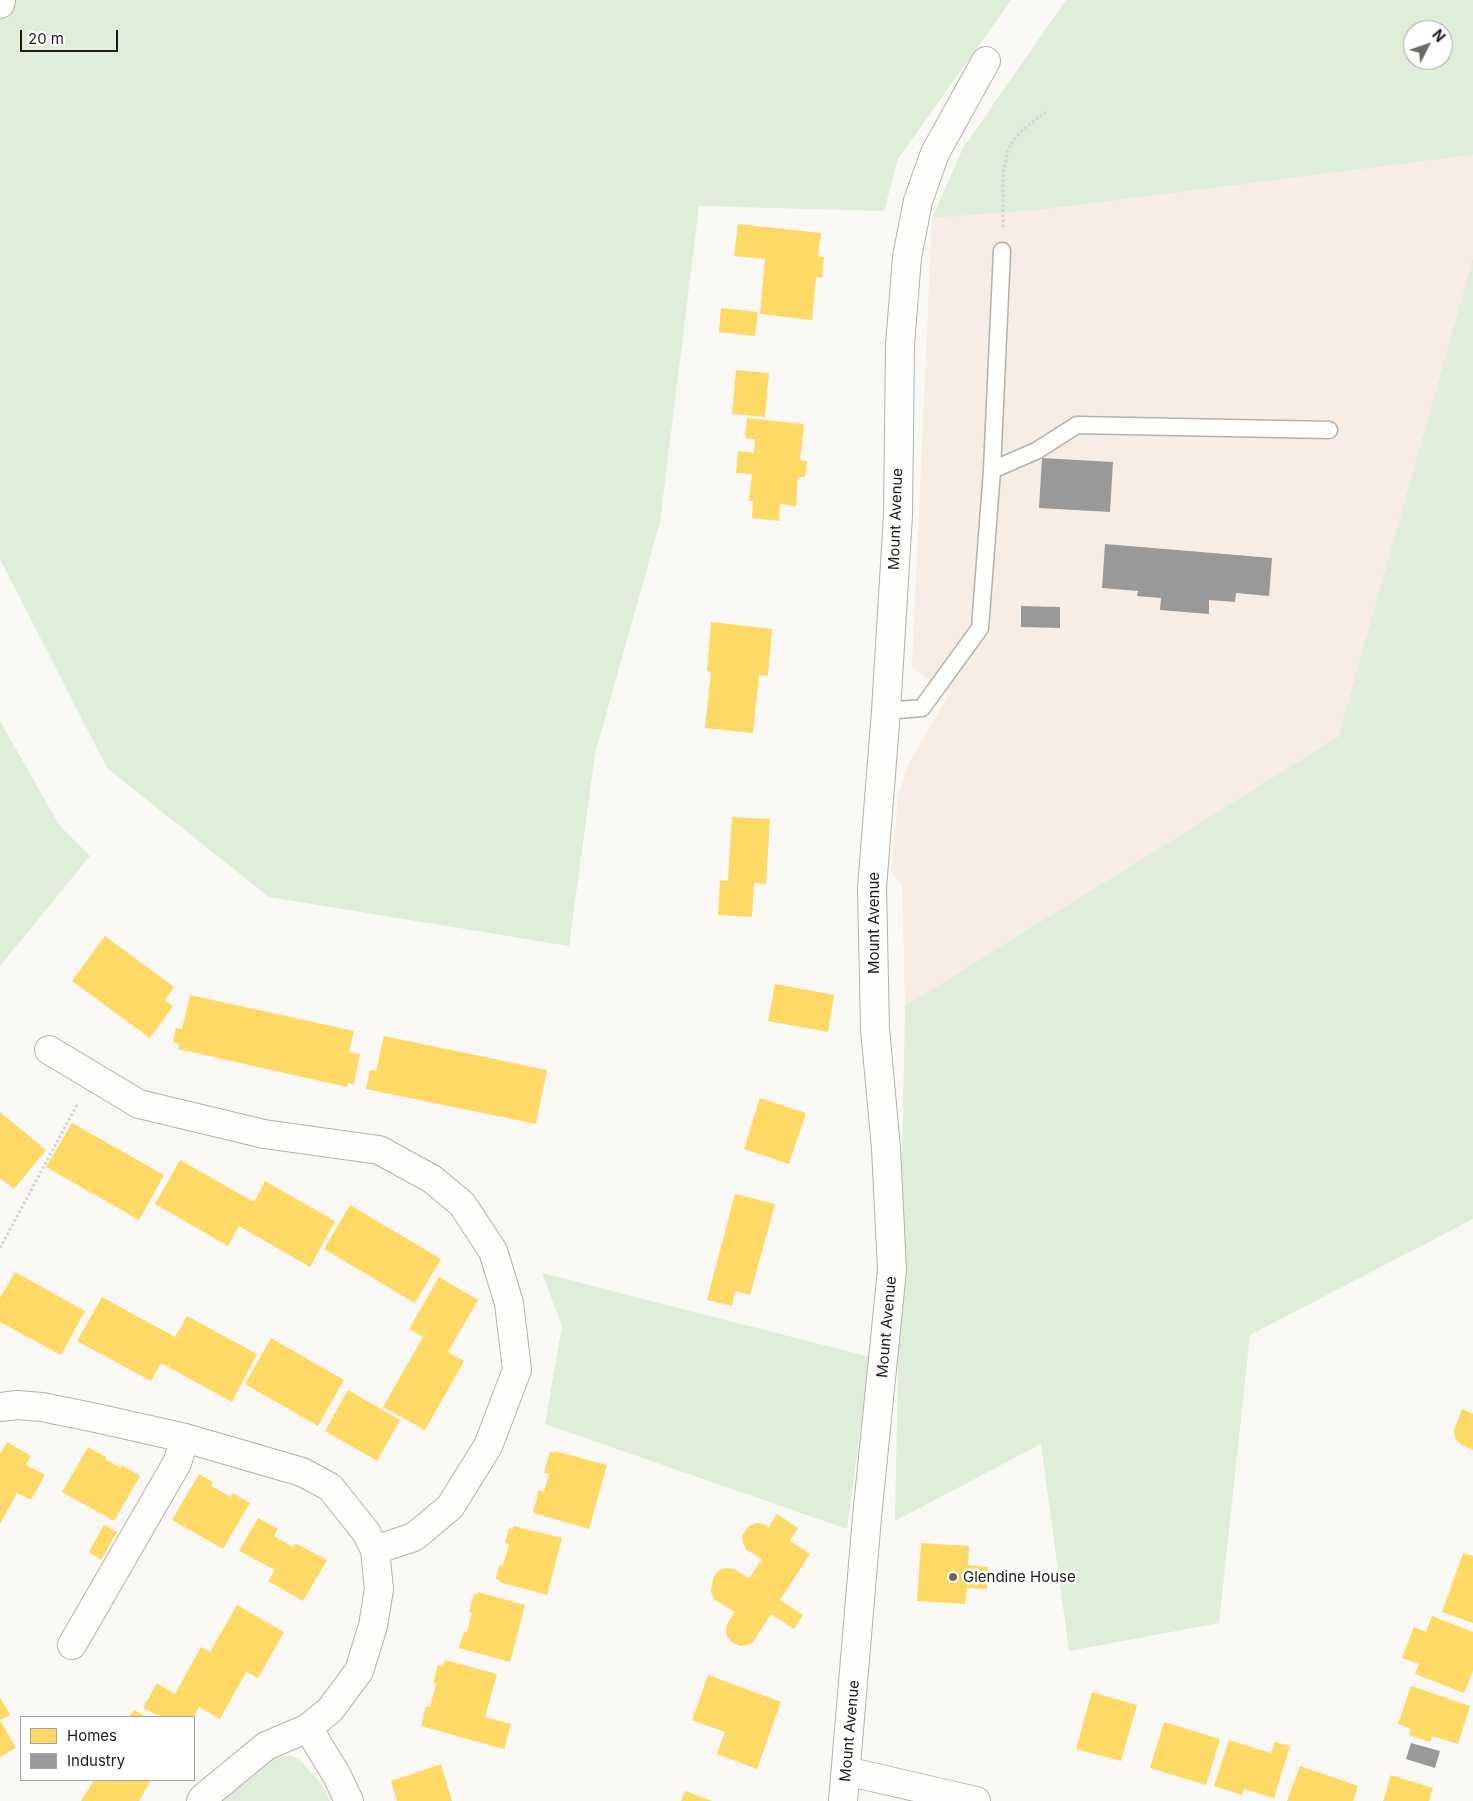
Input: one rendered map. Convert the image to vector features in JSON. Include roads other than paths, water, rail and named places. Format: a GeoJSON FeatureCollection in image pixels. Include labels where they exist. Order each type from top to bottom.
{"type":"FeatureCollection","features":[{"type":"Feature","properties":{"kind":"street"},"geometry":{"type":"LineString","coordinates":[[0,4],[1,0]]}},
{"type":"Feature","properties":{"kind":"street","name":"Mount Avenue"},"geometry":{"type":"LineString","coordinates":[[844,1801],[867,1517],[892,1270],[886,1148],[875,1029],[872,888],[886,711],[898,515],[900,345],[907,257],[918,201],[935,153],[986,61]]}},
{"type":"Feature","properties":{"kind":"street"},"geometry":{"type":"LineString","coordinates":[[49,1050],[139,1104],[264,1134],[379,1150],[432,1179],[462,1204],[493,1251],[509,1303],[516,1370],[488,1446],[450,1507],[414,1537],[375,1550]]}},
{"type":"Feature","properties":{"kind":"street"},"geometry":{"type":"LineString","coordinates":[[0,1407],[16,1405],[42,1407],[184,1438],[302,1472],[330,1487],[366,1532],[375,1550],[378,1589],[373,1626],[359,1671],[330,1710],[308,1728],[266,1746],[201,1801]]}},
{"type":"Feature","properties":{"kind":"street"},"geometry":{"type":"LineString","coordinates":[[72,1645],[176,1463],[184,1438]]}},
{"type":"Feature","properties":{"kind":"street"},"geometry":{"type":"LineString","coordinates":[[308,1728],[336,1774],[349,1801]]}},
{"type":"Feature","properties":{"kind":"street"},"geometry":{"type":"LineString","coordinates":[[846,1771],[976,1801]]}},
{"type":"Feature","properties":{"kind":"lane"},"geometry":{"type":"LineString","coordinates":[[886,711],[922,708],[980,628],[992,470],[1002,251]]}},
{"type":"Feature","properties":{"kind":"lane"},"geometry":{"type":"LineString","coordinates":[[992,470],[1036,451],[1077,425],[1329,430]]}},
{"type":"Feature","properties":{"kind":"place","name":"Glendine House"},"geometry":{"type":"Point","coordinates":[953,1577]}}]}
